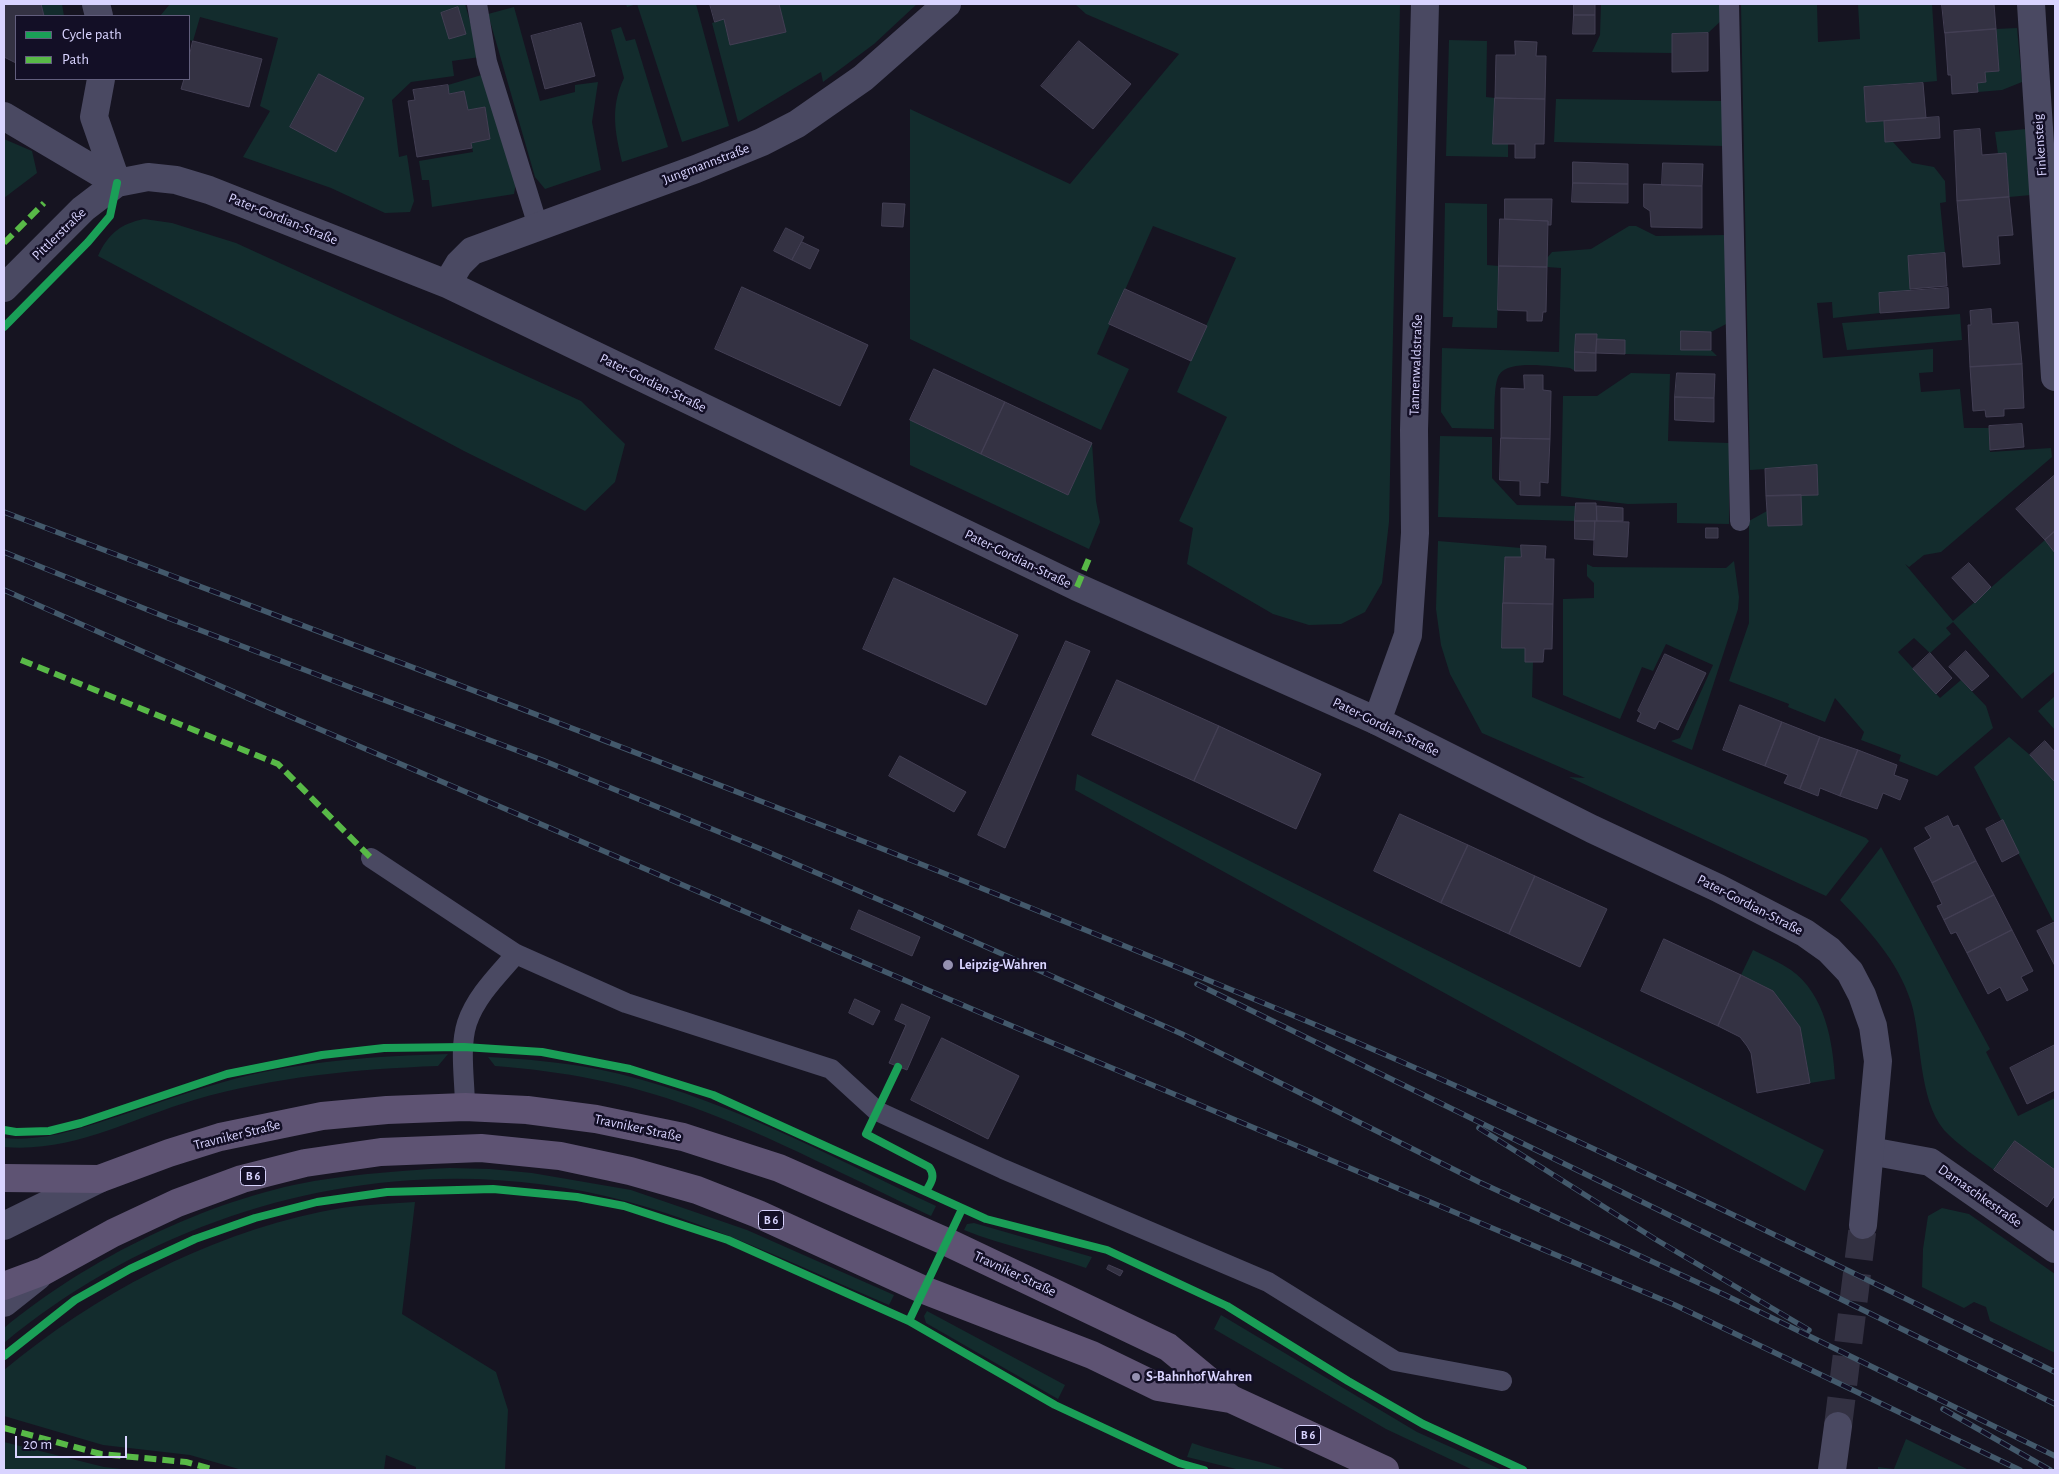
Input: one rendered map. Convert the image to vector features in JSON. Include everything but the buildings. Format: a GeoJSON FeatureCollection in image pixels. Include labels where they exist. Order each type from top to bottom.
{"type":"FeatureCollection","features":[{"type":"Feature","properties":{"kind":"main road","name":"Travniker Straße"},"geometry":{"type":"LineString","coordinates":[[100,1179],[194,1145],[274,1125],[322,1116],[387,1110],[465,1107],[527,1110],[596,1118],[683,1137],[779,1168],[947,1242],[1168,1347],[1231,1399],[1385,1470]]}},
{"type":"Feature","properties":{"kind":"main road","name":"Travniker Straße"},"geometry":{"type":"LineString","coordinates":[[44,1271],[113,1233],[177,1203],[242,1179],[305,1163],[381,1152],[481,1148],[560,1156],[630,1170],[697,1190],[758,1214],[924,1290],[1092,1355],[1158,1387],[1231,1399]]}},
{"type":"Feature","properties":{"kind":"main road","name":"B 6"},"geometry":{"type":"LineString","coordinates":[[4,1178],[100,1179]]}},
{"type":"Feature","properties":{"kind":"main road","name":"B 6"},"geometry":{"type":"LineString","coordinates":[[4,1286],[44,1271]]}},
{"type":"Feature","properties":{"kind":"street","name":"Jungmannstraße"},"geometry":{"type":"LineString","coordinates":[[447,284],[459,264],[472,251],[696,169],[762,142],[797,124],[863,78],[947,4]]}},
{"type":"Feature","properties":{"kind":"street","name":"Tannenwaldstraße"},"geometry":{"type":"LineString","coordinates":[[1377,721],[1408,635],[1415,534],[1414,430],[1425,4]]}},
{"type":"Feature","properties":{"kind":"street","name":"Finkensteig"},"geometry":{"type":"LineString","coordinates":[[2031,4],[2055,377]]}},
{"type":"Feature","properties":{"kind":"street"},"geometry":{"type":"LineString","coordinates":[[101,80],[94,118],[117,183]]}},
{"type":"Feature","properties":{"kind":"street"},"geometry":{"type":"LineString","coordinates":[[4,116],[117,183]]}},
{"type":"Feature","properties":{"kind":"street","name":"Pater-Gordian-Straße"},"geometry":{"type":"LineString","coordinates":[[117,183],[148,177],[176,180],[209,190],[447,284],[1076,588],[1377,721],[1592,829],[1718,888],[1805,933],[1829,950],[1850,972],[1862,995],[1873,1026],[1878,1061],[1863,1225]]}},
{"type":"Feature","properties":{"kind":"street","name":"Pittlerstraße"},"geometry":{"type":"LineString","coordinates":[[4,288],[83,209],[117,183]]}},
{"type":"Feature","properties":{"kind":"street","name":"Damaschkestraße"},"geometry":{"type":"LineString","coordinates":[[1870,1151],[1930,1162],[2055,1249]]}},
{"type":"Feature","properties":{"kind":"street","name":"Travniker Straße"},"geometry":{"type":"LineString","coordinates":[[4,1226],[100,1179]]}},
{"type":"Feature","properties":{"kind":"street","name":"Travniker Straße"},"geometry":{"type":"LineString","coordinates":[[4,1303],[44,1271]]}},
{"type":"Feature","properties":{"kind":"street"},"geometry":{"type":"LineString","coordinates":[[1832,1470],[1838,1426]]}},
{"type":"Feature","properties":{"kind":"lane"},"geometry":{"type":"LineString","coordinates":[[476,4],[487,62],[538,226]]}},
{"type":"Feature","properties":{"kind":"lane"},"geometry":{"type":"LineString","coordinates":[[1729,4],[1740,522]]}},
{"type":"Feature","properties":{"kind":"lane"},"geometry":{"type":"LineString","coordinates":[[371,858],[516,954],[626,1003],[831,1069],[877,1111],[1012,1173],[1268,1282],[1395,1361],[1502,1381]]}},
{"type":"Feature","properties":{"kind":"lane"},"geometry":{"type":"LineString","coordinates":[[465,1107],[464,1047],[467,1024],[478,1001],[516,954]]}},
{"type":"Feature","properties":{"kind":"green space"},"geometry":{"type":"Polygon","coordinates":[[[41,4],[62,4],[64,15],[44,15],[41,4]]]}},
{"type":"Feature","properties":{"kind":"green space"},"geometry":{"type":"Polygon","coordinates":[[[170,4],[465,4],[480,57],[452,61],[454,76],[411,82],[392,100],[399,157],[407,155],[414,201],[410,212],[385,213],[331,188],[243,157],[270,111],[260,106],[278,38],[200,17],[193,41],[190,40],[190,15],[161,15],[170,4]]]}},
{"type":"Feature","properties":{"kind":"green space"},"geometry":{"type":"Polygon","coordinates":[[[626,4],[637,4],[627,7],[626,4]]]}},
{"type":"Feature","properties":{"kind":"green space"},"geometry":{"type":"Polygon","coordinates":[[[637,4],[696,4],[729,126],[682,142],[637,4]]]}},
{"type":"Feature","properties":{"kind":"green space"},"geometry":{"type":"Polygon","coordinates":[[[779,4],[917,4],[874,44],[823,82],[821,72],[738,122],[712,23],[724,19],[730,44],[786,32],[779,4]]]}},
{"type":"Feature","properties":{"kind":"green space"},"geometry":{"type":"Polygon","coordinates":[[[1075,4],[1400,4],[1389,522],[1382,583],[1365,612],[1341,624],[1309,625],[1273,614],[1187,564],[1193,528],[1179,521],[1227,417],[1177,392],[1236,258],[1153,226],[1097,354],[1129,369],[1101,430],[910,339],[910,109],[1070,184],[1179,54],[1086,14],[1075,4]]]}},
{"type":"Feature","properties":{"kind":"green space"},"geometry":{"type":"Polygon","coordinates":[[[1601,4],[1722,4],[1723,19],[1708,33],[1672,53],[1592,52],[1600,35],[1601,4]]]}},
{"type":"Feature","properties":{"kind":"green space"},"geometry":{"type":"Polygon","coordinates":[[[1741,4],[1817,4],[1818,42],[1860,39],[1858,4],[1932,4],[1937,81],[1864,88],[1866,122],[1884,121],[1885,142],[1893,142],[1912,163],[1934,167],[1945,181],[1946,202],[1940,203],[1945,253],[1908,256],[1911,291],[1879,293],[1880,313],[1833,318],[1832,302],[1817,303],[1823,358],[1933,349],[1933,372],[1919,373],[1921,392],[1960,389],[1964,428],[1989,428],[1990,452],[2051,448],[2052,457],[1941,552],[1924,555],[1909,567],[1905,564],[1953,621],[2045,540],[2055,553],[2055,671],[2022,699],[1953,622],[1946,628],[1951,634],[1930,653],[1914,638],[1898,652],[1940,698],[1961,680],[1986,706],[1993,728],[1937,776],[1899,761],[1901,755],[1861,740],[1864,732],[1835,698],[1825,722],[1788,707],[1789,704],[1729,681],[1749,623],[1749,521],[1767,511],[1768,526],[1801,525],[1801,495],[1818,494],[1817,466],[1750,470],[1741,4]]]}},
{"type":"Feature","properties":{"kind":"green space"},"geometry":{"type":"Polygon","coordinates":[[[514,7],[540,101],[575,92],[575,85],[598,82],[592,122],[601,170],[545,189],[535,177],[488,14],[514,7]]]}},
{"type":"Feature","properties":{"kind":"green space"},"geometry":{"type":"Polygon","coordinates":[[[621,27],[626,41],[635,39],[668,147],[622,162],[617,140],[615,110],[624,78],[611,30],[621,27]]]}},
{"type":"Feature","properties":{"kind":"green space"},"geometry":{"type":"Polygon","coordinates":[[[2017,28],[2022,82],[2002,90],[1978,92],[1977,83],[1986,82],[1985,72],[1999,71],[1996,29],[2017,28]]]}},
{"type":"Feature","properties":{"kind":"green space"},"geometry":{"type":"Polygon","coordinates":[[[1449,40],[1487,41],[1486,97],[1495,98],[1494,143],[1508,144],[1508,157],[1446,156],[1449,40]]]}},
{"type":"Feature","properties":{"kind":"green space"},"geometry":{"type":"Polygon","coordinates":[[[485,74],[516,183],[514,194],[432,207],[429,180],[422,180],[419,161],[473,152],[471,143],[490,139],[485,107],[468,110],[464,91],[449,94],[448,85],[485,74]]]}},
{"type":"Feature","properties":{"kind":"green space"},"geometry":{"type":"Polygon","coordinates":[[[1556,99],[1724,101],[1725,146],[1554,142],[1556,99]]]}},
{"type":"Feature","properties":{"kind":"green space"},"geometry":{"type":"Polygon","coordinates":[[[2026,129],[2031,195],[2009,197],[2006,153],[1998,154],[1995,132],[2026,129]]]}},
{"type":"Feature","properties":{"kind":"green space"},"geometry":{"type":"Polygon","coordinates":[[[4,139],[32,151],[37,173],[4,198],[4,139]]]}},
{"type":"Feature","properties":{"kind":"green space"},"geometry":{"type":"Polygon","coordinates":[[[1445,203],[1487,204],[1487,265],[1499,266],[1497,328],[1452,327],[1453,317],[1443,317],[1445,203]]]}},
{"type":"Feature","properties":{"kind":"green space"},"geometry":{"type":"Polygon","coordinates":[[[144,219],[172,223],[236,243],[581,401],[625,444],[615,482],[585,511],[464,451],[98,256],[106,242],[116,231],[128,224],[144,219]]]}},
{"type":"Feature","properties":{"kind":"green space"},"geometry":{"type":"Polygon","coordinates":[[[1629,226],[1636,226],[1656,236],[1726,235],[1728,323],[1711,332],[1682,331],[1681,350],[1711,350],[1717,356],[1625,354],[1625,340],[1597,339],[1596,334],[1576,334],[1575,371],[1570,368],[1532,365],[1521,365],[1504,370],[1497,380],[1494,429],[1452,428],[1441,412],[1442,348],[1559,352],[1561,268],[1547,267],[1547,258],[1552,252],[1591,249],[1629,226]]]}},
{"type":"Feature","properties":{"kind":"green space"},"geometry":{"type":"Polygon","coordinates":[[[1960,314],[1962,340],[1847,350],[1842,323],[1960,314]]]}},
{"type":"Feature","properties":{"kind":"green space"},"geometry":{"type":"Polygon","coordinates":[[[1631,373],[1670,374],[1668,441],[1729,443],[1729,524],[1677,523],[1677,503],[1628,504],[1561,496],[1563,396],[1597,396],[1631,373]]]}},
{"type":"Feature","properties":{"kind":"green space"},"geometry":{"type":"Polygon","coordinates":[[[910,420],[1068,495],[1092,443],[1096,501],[1100,522],[1089,549],[910,465],[910,420]]]}},
{"type":"Feature","properties":{"kind":"green space"},"geometry":{"type":"Polygon","coordinates":[[[1440,436],[1492,437],[1492,478],[1517,505],[1576,506],[1575,521],[1438,517],[1440,436]]]}},
{"type":"Feature","properties":{"kind":"green space"},"geometry":{"type":"Polygon","coordinates":[[[1438,541],[1521,548],[1521,557],[1505,557],[1503,648],[1525,648],[1525,661],[1533,662],[1532,697],[1866,838],[1869,841],[1826,896],[1569,777],[1585,778],[1482,733],[1450,674],[1441,645],[1436,609],[1438,541]]]}},
{"type":"Feature","properties":{"kind":"green space"},"geometry":{"type":"Polygon","coordinates":[[[1734,561],[1739,597],[1738,609],[1692,750],[1671,741],[1680,738],[1713,665],[1666,644],[1653,671],[1642,667],[1620,719],[1563,695],[1563,599],[1594,598],[1594,583],[1587,576],[1587,564],[1593,567],[1726,568],[1734,561]]]}},
{"type":"Feature","properties":{"kind":"green space"},"geometry":{"type":"Polygon","coordinates":[[[2055,696],[2055,730],[2038,711],[2055,696]]]}},
{"type":"Feature","properties":{"kind":"green space"},"geometry":{"type":"Polygon","coordinates":[[[2009,737],[2030,755],[2055,782],[2055,920],[2053,921],[1974,767],[2009,737]]]}},
{"type":"Feature","properties":{"kind":"green space"},"geometry":{"type":"Polygon","coordinates":[[[1077,774],[1824,1150],[1805,1191],[1075,790],[1077,774]]]}},
{"type":"Feature","properties":{"kind":"green space"},"geometry":{"type":"Polygon","coordinates":[[[1881,847],[1990,1049],[1986,1052],[2018,1116],[2055,1098],[2055,1170],[2015,1141],[1994,1170],[1950,1136],[1936,1117],[1929,1102],[1915,1017],[1905,987],[1882,947],[1840,900],[1881,847]]]}},
{"type":"Feature","properties":{"kind":"green space"},"geometry":{"type":"Polygon","coordinates":[[[1753,950],[1791,970],[1803,980],[1812,992],[1825,1020],[1829,1035],[1835,1079],[1810,1083],[1800,1027],[1773,991],[1741,975],[1753,950]]]}},
{"type":"Feature","properties":{"kind":"green space"},"geometry":{"type":"Polygon","coordinates":[[[448,1054],[438,1066],[346,1072],[254,1085],[194,1100],[77,1140],[53,1145],[4,1147],[4,1138],[20,1139],[51,1136],[95,1124],[206,1087],[260,1073],[340,1060],[448,1054]]]}},
{"type":"Feature","properties":{"kind":"green space"},"geometry":{"type":"Polygon","coordinates":[[[488,1057],[570,1064],[641,1079],[684,1093],[770,1127],[936,1206],[931,1216],[753,1131],[692,1107],[644,1091],[595,1079],[495,1066],[488,1057]]]}},
{"type":"Feature","properties":{"kind":"green space"},"geometry":{"type":"Polygon","coordinates":[[[450,1168],[532,1173],[631,1190],[747,1230],[894,1295],[889,1305],[696,1223],[629,1202],[547,1185],[464,1179],[381,1183],[299,1197],[220,1220],[143,1253],[71,1294],[4,1343],[4,1328],[72,1279],[110,1256],[191,1218],[232,1202],[314,1181],[348,1176],[450,1168]]]}},
{"type":"Feature","properties":{"kind":"green space"},"geometry":{"type":"Polygon","coordinates":[[[415,1202],[402,1314],[496,1372],[508,1410],[505,1470],[416,1470],[416,1467],[386,1455],[384,1470],[242,1470],[190,1455],[103,1445],[4,1416],[4,1370],[39,1342],[76,1317],[114,1293],[153,1272],[193,1253],[277,1223],[343,1208],[415,1202]]]}},
{"type":"Feature","properties":{"kind":"green space"},"geometry":{"type":"Polygon","coordinates":[[[1942,1208],[1969,1214],[2055,1274],[2055,1353],[1990,1321],[1986,1307],[1974,1302],[1964,1308],[1922,1287],[1923,1249],[1928,1216],[1942,1208]]]}},
{"type":"Feature","properties":{"kind":"green space"},"geometry":{"type":"Polygon","coordinates":[[[974,1223],[1092,1257],[1086,1268],[994,1241],[964,1230],[967,1224],[974,1223]]]}},
{"type":"Feature","properties":{"kind":"green space"},"geometry":{"type":"Polygon","coordinates":[[[927,1311],[1065,1385],[1058,1399],[926,1323],[924,1316],[927,1311]]]}},
{"type":"Feature","properties":{"kind":"green space"},"geometry":{"type":"Polygon","coordinates":[[[1221,1315],[1417,1432],[1502,1470],[1473,1470],[1386,1429],[1214,1329],[1221,1315]]]}},
{"type":"Feature","properties":{"kind":"green space"},"geometry":{"type":"Polygon","coordinates":[[[1906,1439],[1969,1470],[1878,1470],[1878,1467],[1894,1469],[1906,1439]]]}},
{"type":"Feature","properties":{"kind":"green space"},"geometry":{"type":"Polygon","coordinates":[[[4,1442],[104,1467],[130,1470],[4,1470],[4,1442]]]}},
{"type":"Feature","properties":{"kind":"green space"},"geometry":{"type":"Polygon","coordinates":[[[1192,1443],[1288,1470],[1240,1470],[1187,1457],[1192,1443]]]}},
{"type":"Feature","properties":{"kind":"tunnel"},"geometry":{"type":"LineString","coordinates":[[1838,1426],[1863,1225]]}},
{"type":"Feature","properties":{"kind":"railway"},"geometry":{"type":"LineString","coordinates":[[4,512],[826,827],[1316,1025],[1410,1065],[1596,1150],[1780,1237],[2055,1372]]}},
{"type":"Feature","properties":{"kind":"railway"},"geometry":{"type":"LineString","coordinates":[[4,552],[168,618],[542,760],[761,849],[910,913],[1182,1034],[1479,1182],[1725,1295],[2055,1456]]}},
{"type":"Feature","properties":{"kind":"railway"},"geometry":{"type":"LineString","coordinates":[[4,590],[270,708],[986,1015],[1675,1305],[2020,1470]]}},
{"type":"Feature","properties":{"kind":"railway"},"geometry":{"type":"LineString","coordinates":[[1197,984],[2055,1404]]}},
{"type":"Feature","properties":{"kind":"railway"},"geometry":{"type":"LineString","coordinates":[[1479,1128],[1655,1239],[1809,1330]]}},
{"type":"Feature","properties":{"kind":"railway"},"geometry":{"type":"LineString","coordinates":[[1943,1409],[2050,1470]]}},
{"type":"Feature","properties":{"kind":"marked path"},"geometry":{"type":"LineString","coordinates":[[4,243],[44,203]]}},
{"type":"Feature","properties":{"kind":"marked path"},"geometry":{"type":"LineString","coordinates":[[1077,587],[1090,556]]}},
{"type":"Feature","properties":{"kind":"marked path"},"geometry":{"type":"LineString","coordinates":[[21,660],[278,764],[371,858]]}},
{"type":"Feature","properties":{"kind":"marked path"},"geometry":{"type":"LineString","coordinates":[[4,1428],[101,1454],[186,1462],[215,1470]]}},
{"type":"Feature","properties":{"kind":"cycle path"},"geometry":{"type":"LineString","coordinates":[[4,327],[88,242],[110,216],[117,183]]}},
{"type":"Feature","properties":{"kind":"cycle path"},"geometry":{"type":"LineString","coordinates":[[4,1130],[16,1132],[49,1131],[81,1123],[227,1074],[322,1055],[384,1048],[464,1047],[542,1052],[630,1069],[713,1095],[986,1219],[1107,1250],[1227,1306],[1348,1381],[1423,1424],[1523,1470]]}},
{"type":"Feature","properties":{"kind":"cycle path"},"geometry":{"type":"LineString","coordinates":[[898,1067],[866,1134],[929,1167],[932,1176],[926,1191]]}},
{"type":"Feature","properties":{"kind":"cycle path"},"geometry":{"type":"LineString","coordinates":[[4,1356],[75,1300],[130,1269],[195,1239],[255,1218],[317,1202],[387,1192],[493,1189],[577,1197],[624,1206],[728,1240],[909,1321],[1055,1405],[1179,1463],[1204,1470]]}},
{"type":"Feature","properties":{"kind":"cycle path"},"geometry":{"type":"LineString","coordinates":[[909,1321],[962,1209]]}},
{"type":"Feature","properties":{"kind":"place","name":"Leipzig-Wahren"},"geometry":{"type":"Point","coordinates":[948,965]}},
{"type":"Feature","properties":{"kind":"place","name":"S-Bahnhof Wahren"},"geometry":{"type":"Point","coordinates":[1136,1377]}}]}
